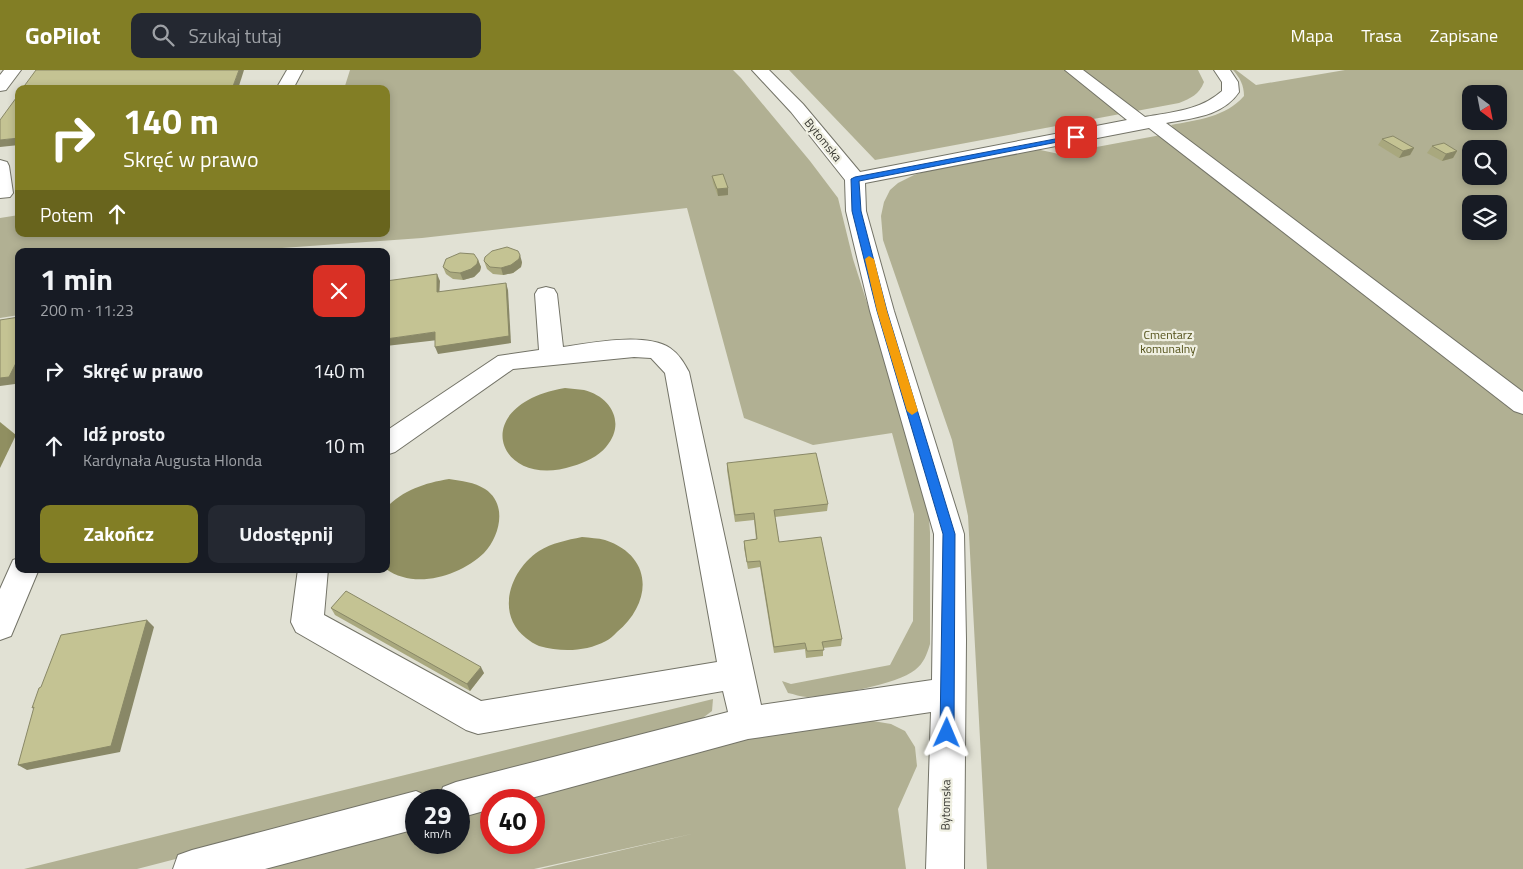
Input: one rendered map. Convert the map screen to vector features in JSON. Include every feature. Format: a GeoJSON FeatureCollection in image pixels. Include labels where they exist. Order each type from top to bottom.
{"type":"FeatureCollection","features":[{"type":"Feature","properties":{"kind":"street"},"geometry":{"type":"LineString","coordinates":[[0,86],[13,70]]}},
{"type":"Feature","properties":{"kind":"street"},"geometry":{"type":"LineString","coordinates":[[286,85],[295,70]]}},
{"type":"Feature","properties":{"kind":"street","name":"Bytomska"},"geometry":{"type":"LineString","coordinates":[[760,70],[797,108],[855,179],[856,211],[882,311],[949,534],[945,869]]}},
{"type":"Feature","properties":{"kind":"street"},"geometry":{"type":"LineString","coordinates":[[1073,70],[1148,123],[1523,405]]}},
{"type":"Feature","properties":{"kind":"street"},"geometry":{"type":"LineString","coordinates":[[855,179],[1195,113],[1218,104],[1231,92],[1230,82],[1222,70]]}},
{"type":"Feature","properties":{"kind":"street"},"geometry":{"type":"LineString","coordinates":[[0,166],[7,193]]}},
{"type":"Feature","properties":{"kind":"street"},"geometry":{"type":"LineString","coordinates":[[546,294],[552,356]]}},
{"type":"Feature","properties":{"kind":"street"},"geometry":{"type":"LineString","coordinates":[[390,442],[507,362],[634,349],[655,351],[668,358],[678,372],[736,674],[748,723]]}},
{"type":"Feature","properties":{"kind":"street"},"geometry":{"type":"LineString","coordinates":[[0,626],[22,573]]}},
{"type":"Feature","properties":{"kind":"street"},"geometry":{"type":"LineString","coordinates":[[313,573],[307,622],[478,718],[736,674]]}},
{"type":"Feature","properties":{"kind":"street"},"geometry":{"type":"LineString","coordinates":[[470,796],[748,723],[948,694]]}},
{"type":"Feature","properties":{"kind":"street"},"geometry":{"type":"LineString","coordinates":[[192,869],[405,813]]}},
{"type":"Feature","properties":{"kind":"green space"},"geometry":{"type":"Polygon","coordinates":[[[350,70],[733,70],[741,78],[838,198],[853,259],[927,490],[930,532],[930,644],[925,658],[915,670],[879,685],[847,692],[807,697],[788,693],[782,681],[791,684],[890,665],[913,621],[914,514],[892,433],[813,445],[744,418],[687,208],[422,238],[282,248],[15,248],[15,316],[0,318],[0,218],[15,216],[15,237],[390,237],[390,85],[345,85],[350,70]]]}},
{"type":"Feature","properties":{"kind":"green space"},"geometry":{"type":"Polygon","coordinates":[[[789,70],[1198,70],[1204,82],[1197,93],[1179,103],[875,160],[789,70]]]}},
{"type":"Feature","properties":{"kind":"green space","name":"Cmentarz komunalny"},"geometry":{"type":"Polygon","coordinates":[[[1233,70],[1236,70],[1256,85],[1345,70],[1523,70],[1523,869],[987,869],[968,516],[952,440],[883,240],[881,216],[884,202],[890,190],[898,183],[930,170],[1036,149],[1059,154],[1177,132],[1171,125],[1220,113],[1237,103],[1244,96],[1240,79],[1233,70]]]}},
{"type":"Feature","properties":{"kind":"green space"},"geometry":{"type":"Polygon","coordinates":[[[713,699],[712,711],[692,726],[447,789],[405,789],[405,800],[137,869],[24,869],[713,699]]]}},
{"type":"Feature","properties":{"kind":"green space"},"geometry":{"type":"Polygon","coordinates":[[[867,720],[891,724],[905,731],[915,747],[917,766],[898,809],[906,869],[540,869],[696,833],[534,869],[250,869],[405,827],[405,854],[470,854],[470,809],[480,807],[480,854],[545,854],[545,789],[716,743],[867,720]]]}},
{"type":"Feature","properties":{"kind":"shaded area"},"geometry":{"type":"Polygon","coordinates":[[[565,388],[584,390],[594,394],[609,405],[615,421],[612,438],[599,453],[577,465],[547,471],[526,467],[511,457],[503,443],[504,427],[514,411],[534,397],[565,388]]]}},
{"type":"Feature","properties":{"kind":"shaded area"},"geometry":{"type":"Polygon","coordinates":[[[0,422],[15,434],[15,437],[0,468],[0,422]]]}},
{"type":"Feature","properties":{"kind":"shaded area"},"geometry":{"type":"Polygon","coordinates":[[[449,479],[468,482],[485,489],[497,503],[499,520],[490,546],[474,561],[450,574],[437,578],[410,579],[390,571],[390,505],[407,492],[431,483],[449,479]]]}},
{"type":"Feature","properties":{"kind":"shaded area"},"geometry":{"type":"Polygon","coordinates":[[[582,537],[605,540],[621,547],[632,557],[639,568],[642,581],[642,594],[637,607],[629,620],[615,634],[598,645],[573,650],[539,646],[526,638],[516,628],[511,617],[510,593],[514,581],[520,569],[539,551],[554,544],[582,537]]]}},
{"type":"Feature","properties":{"kind":"building"},"geometry":{"type":"Polygon","coordinates":[[[36,70],[239,70],[233,85],[25,85],[36,70]]]}},
{"type":"Feature","properties":{"kind":"building"},"geometry":{"type":"Polygon","coordinates":[[[15,99],[15,138],[0,140],[0,120],[15,99]]]}},
{"type":"Feature","properties":{"kind":"building"},"geometry":{"type":"Polygon","coordinates":[[[1393,136],[1414,148],[1403,151],[1382,139],[1393,136]]]}},
{"type":"Feature","properties":{"kind":"building"},"geometry":{"type":"Polygon","coordinates":[[[1444,143],[1457,151],[1446,154],[1432,146],[1444,143]]]}},
{"type":"Feature","properties":{"kind":"building"},"geometry":{"type":"Polygon","coordinates":[[[723,174],[728,188],[717,189],[712,176],[723,174]]]}},
{"type":"Feature","properties":{"kind":"building"},"geometry":{"type":"Polygon","coordinates":[[[507,247],[518,251],[520,255],[519,259],[511,265],[501,268],[490,267],[484,261],[485,257],[492,251],[507,247]]]}},
{"type":"Feature","properties":{"kind":"building"},"geometry":{"type":"Polygon","coordinates":[[[460,253],[474,254],[478,260],[477,264],[471,269],[460,273],[450,272],[443,267],[446,259],[460,253]]]}},
{"type":"Feature","properties":{"kind":"building"},"geometry":{"type":"Polygon","coordinates":[[[437,274],[437,292],[506,283],[509,336],[435,347],[435,332],[390,338],[390,280],[437,274]]]}},
{"type":"Feature","properties":{"kind":"building"},"geometry":{"type":"Polygon","coordinates":[[[15,318],[15,365],[9,377],[0,378],[0,320],[15,318]]]}},
{"type":"Feature","properties":{"kind":"building"},"geometry":{"type":"Polygon","coordinates":[[[816,453],[828,504],[774,510],[779,542],[821,537],[842,639],[822,642],[824,650],[807,651],[805,643],[774,647],[760,561],[747,562],[744,541],[757,539],[754,513],[735,515],[727,463],[816,453]]]}},
{"type":"Feature","properties":{"kind":"building"},"geometry":{"type":"Polygon","coordinates":[[[346,591],[481,667],[467,684],[331,608],[346,591]]]}},
{"type":"Feature","properties":{"kind":"building"},"geometry":{"type":"Polygon","coordinates":[[[147,620],[111,746],[18,765],[34,707],[32,708],[61,635],[147,620]]]}},
{"type":"Feature","properties":{"kind":"slow traffic"},"geometry":{"type":"LineString","coordinates":[[869,259],[882,311],[912,411]]}},
{"type":"Feature","properties":{"kind":"route"},"geometry":{"type":"LineString","coordinates":[[947,733],[950,640],[949,534],[882,311],[856,211],[855,179],[1076,137]]}}]}
